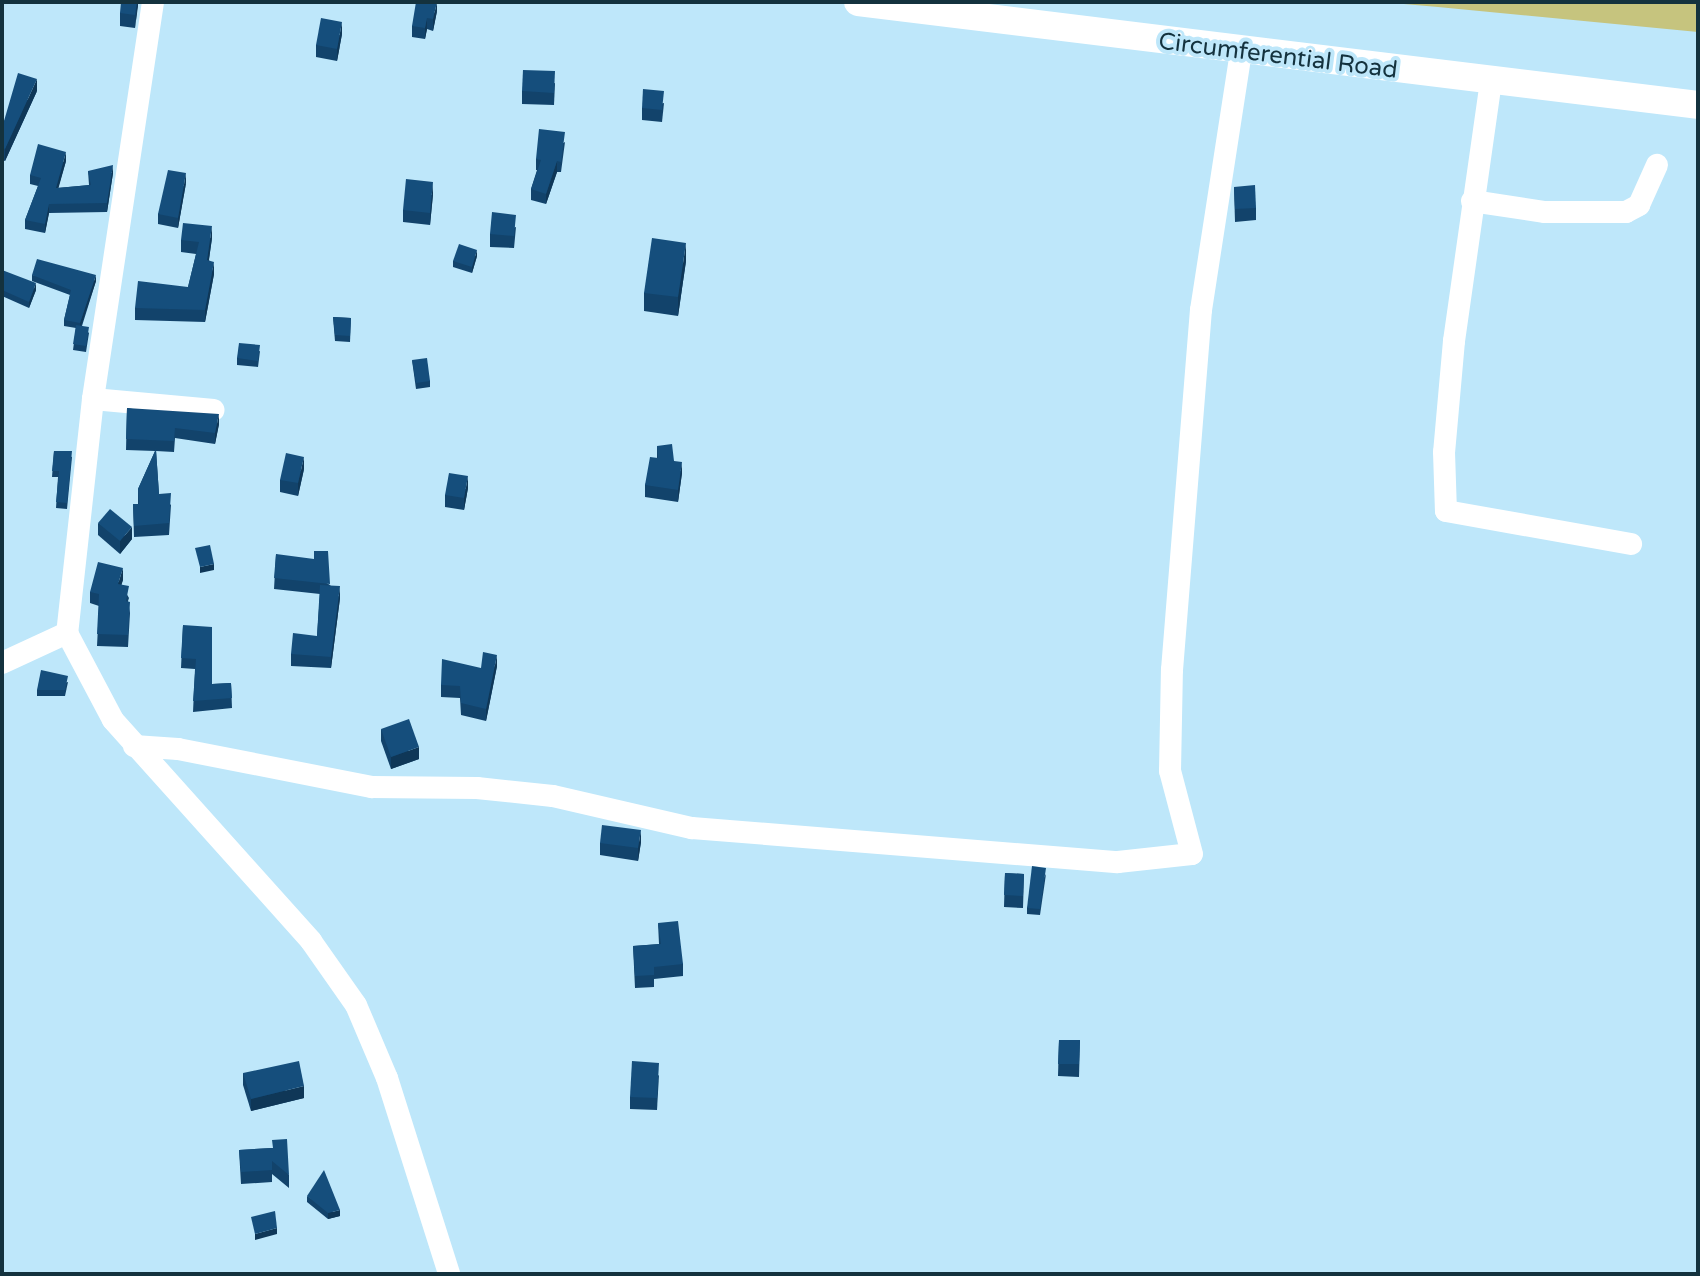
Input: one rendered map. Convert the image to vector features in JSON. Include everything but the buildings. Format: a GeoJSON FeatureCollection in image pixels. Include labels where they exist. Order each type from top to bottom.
{"type":"FeatureCollection","features":[{"type":"Feature","properties":{"kind":"main road","name":"Circumferential Road"},"geometry":{"type":"LineString","coordinates":[[858,2],[1241,52],[1698,105]]}},
{"type":"Feature","properties":{"kind":"street"},"geometry":{"type":"LineString","coordinates":[[153,2],[93,399],[67,633],[97,698],[134,746],[311,941],[356,1005],[387,1078],[449,1274]]}},
{"type":"Feature","properties":{"kind":"street"},"geometry":{"type":"LineString","coordinates":[[134,746],[178,749],[372,787],[477,788],[553,796],[692,828],[1118,862],[1192,854],[1170,771],[1172,670],[1201,310],[1241,52]]}},
{"type":"Feature","properties":{"kind":"street"},"geometry":{"type":"LineString","coordinates":[[1491,81],[1472,201],[1444,452],[1446,511],[1631,544]]}},
{"type":"Feature","properties":{"kind":"street"},"geometry":{"type":"LineString","coordinates":[[1472,201],[1545,212],[1626,212],[1639,205],[1657,165]]}},
{"type":"Feature","properties":{"kind":"street"},"geometry":{"type":"LineString","coordinates":[[93,399],[214,410]]}},
{"type":"Feature","properties":{"kind":"street"},"geometry":{"type":"LineString","coordinates":[[2,663],[67,633]]}},
{"type":"Feature","properties":{"kind":"shaded area"},"geometry":{"type":"Polygon","coordinates":[[[1381,2],[1698,2],[1698,32],[1438,7],[1381,2]]]}}]}
